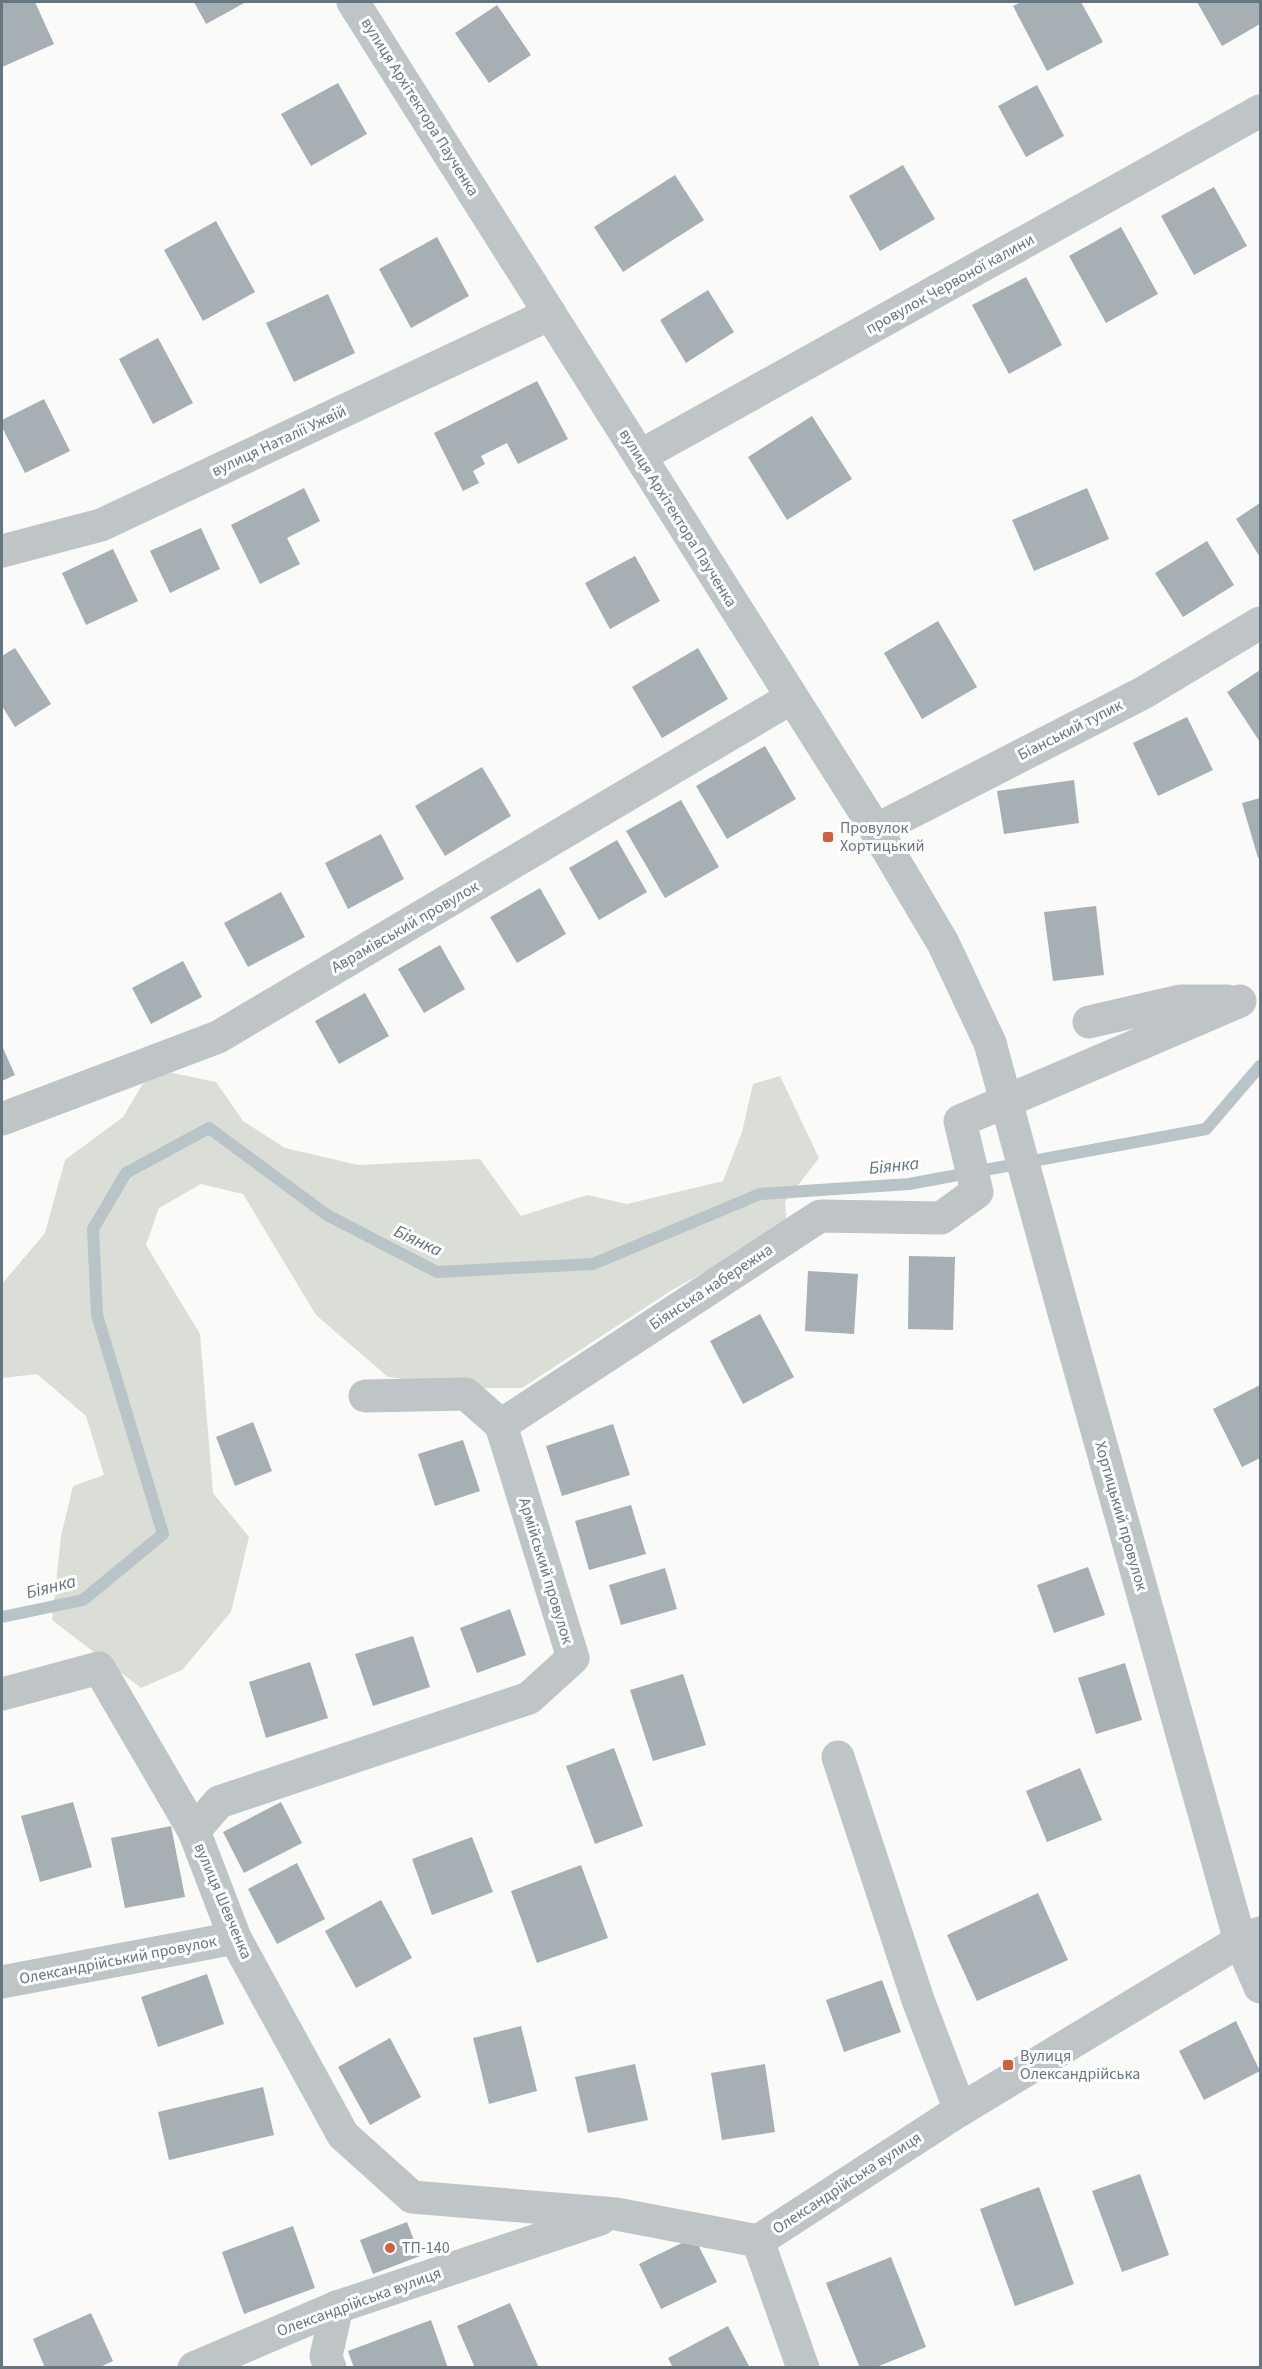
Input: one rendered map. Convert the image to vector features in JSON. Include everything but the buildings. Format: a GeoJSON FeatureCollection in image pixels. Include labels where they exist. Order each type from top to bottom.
{"type":"FeatureCollection","features":[{"type":"Feature","properties":{"kind":"street","name":"вулиця Архітектора Паученка"},"geometry":{"type":"LineString","coordinates":[[353,2],[876,830],[943,943],[990,1043]]}},
{"type":"Feature","properties":{"kind":"street","name":"провулок Червоної калини"},"geometry":{"type":"LineString","coordinates":[[640,456],[1260,111]]}},
{"type":"Feature","properties":{"kind":"street","name":"вулиця Наталії Ужвій"},"geometry":{"type":"LineString","coordinates":[[2,551],[102,525],[550,314]]}},
{"type":"Feature","properties":{"kind":"street","name":"Біанський тупик"},"geometry":{"type":"LineString","coordinates":[[876,830],[1143,693],[1260,623]]}},
{"type":"Feature","properties":{"kind":"street","name":"Аврамівський провулок"},"geometry":{"type":"LineString","coordinates":[[2,1119],[218,1037],[791,698]]}},
{"type":"Feature","properties":{"kind":"street"},"geometry":{"type":"LineString","coordinates":[[1089,1022],[1180,1000],[1250,1005]]}},
{"type":"Feature","properties":{"kind":"street","name":"Біянська набережна"},"geometry":{"type":"LineString","coordinates":[[501,1425],[820,1216],[941,1218],[977,1192],[967,1158],[960,1121],[1250,1005]]}},
{"type":"Feature","properties":{"kind":"street","name":"Хортицький провулок"},"geometry":{"type":"LineString","coordinates":[[990,1043],[1063,1309],[1250,1937],[1260,1987]]}},
{"type":"Feature","properties":{"kind":"street"},"geometry":{"type":"LineString","coordinates":[[365,1395],[466,1394],[501,1425]]}},
{"type":"Feature","properties":{"kind":"street","name":"Армійський провулок"},"geometry":{"type":"LineString","coordinates":[[194,1831],[219,1802],[529,1698],[573,1658],[501,1425]]}},
{"type":"Feature","properties":{"kind":"street","name":"вулиця Шевченка"},"geometry":{"type":"LineString","coordinates":[[2,1694],[99,1668],[194,1831],[235,1938],[343,2135],[412,2197],[616,2214]]}},
{"type":"Feature","properties":{"kind":"street"},"geometry":{"type":"LineString","coordinates":[[838,1757],[918,2000],[960,2110]]}},
{"type":"Feature","properties":{"kind":"street","name":"Олександрійська вулиця"},"geometry":{"type":"LineString","coordinates":[[194,2367],[337,2307],[616,2214],[758,2241],[960,2110],[1250,1937]]}},
{"type":"Feature","properties":{"kind":"street","name":"Олександрійський провулок"},"geometry":{"type":"LineString","coordinates":[[2,1982],[235,1938]]}},
{"type":"Feature","properties":{"kind":"street"},"geometry":{"type":"LineString","coordinates":[[758,2241],[803,2367]]}},
{"type":"Feature","properties":{"kind":"street"},"geometry":{"type":"LineString","coordinates":[[330,2367],[326,2356],[337,2307]]}},
{"type":"Feature","properties":{"kind":"shaded area"},"geometry":{"type":"Polygon","coordinates":[[[163,1071],[216,1082],[243,1121],[285,1148],[358,1165],[480,1159],[521,1216],[587,1195],[627,1204],[723,1181],[742,1132],[753,1084],[780,1076],[819,1158],[785,1202],[787,1227],[672,1290],[522,1388],[480,1388],[388,1377],[316,1315],[243,1194],[201,1184],[159,1208],[146,1245],[200,1334],[213,1493],[249,1537],[231,1612],[182,1670],[141,1688],[52,1620],[61,1536],[73,1486],[104,1475],[86,1416],[37,1374],[2,1378],[2,1284],[45,1233],[65,1160],[123,1117],[142,1085],[163,1071]]]}},
{"type":"Feature","properties":{"kind":"waterway","name":"Біянка"},"geometry":{"type":"LineString","coordinates":[[2,1617],[83,1600],[163,1534],[97,1315],[93,1229],[126,1173],[209,1128],[327,1215],[437,1272],[593,1264],[760,1194],[909,1184],[1206,1129],[1260,1066]]}},
{"type":"Feature","properties":{"kind":"place","name":"Провулок Хортицький"},"geometry":{"type":"Point","coordinates":[828,837]}},
{"type":"Feature","properties":{"kind":"place","name":"Вулиця Олександрійська"},"geometry":{"type":"Point","coordinates":[1008,2065]}},
{"type":"Feature","properties":{"kind":"place","name":"ТП-140"},"geometry":{"type":"Point","coordinates":[390,2248]}}]}
